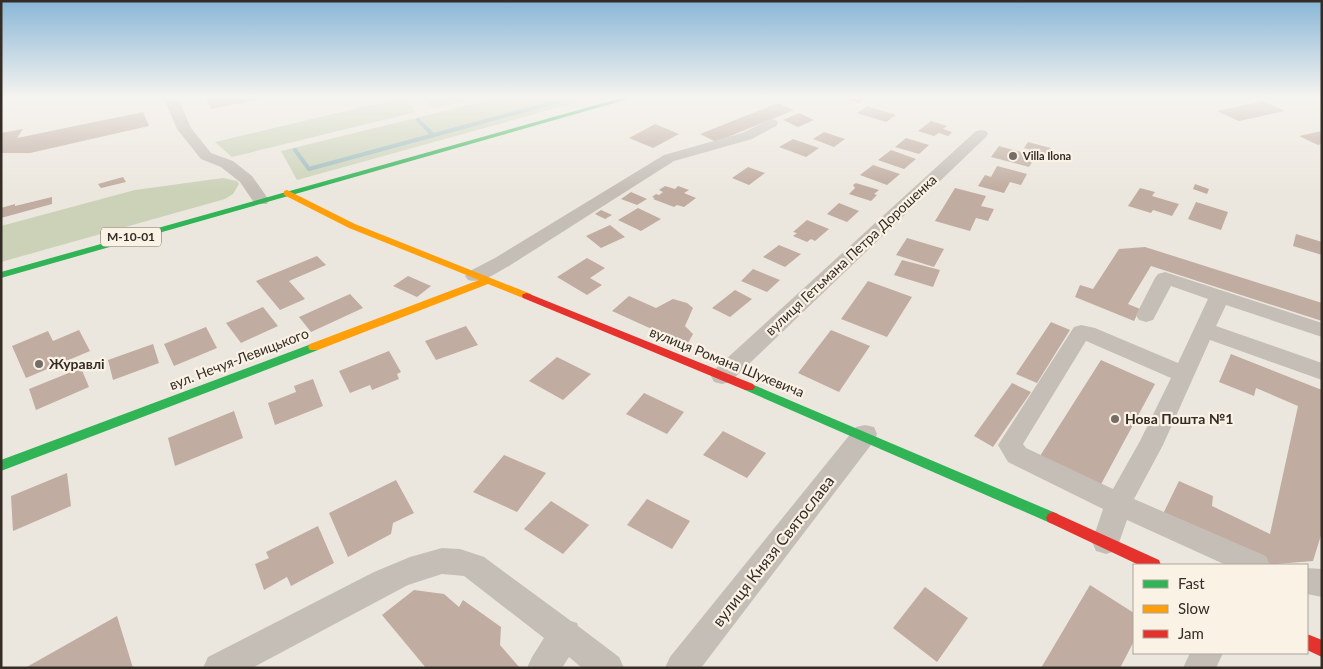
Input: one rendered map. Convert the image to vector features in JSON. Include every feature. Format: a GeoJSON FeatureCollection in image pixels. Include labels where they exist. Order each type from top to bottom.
{"type":"FeatureCollection","features":[{"type":"Feature","properties":{"kind":"main road","name":"М-10-01"},"geometry":{"type":"LineString","coordinates":[[1,274],[516,129]]}},
{"type":"Feature","properties":{"kind":"main road","name":"вулиця Романа Шухевича"},"geometry":{"type":"LineString","coordinates":[[287,193],[352,226],[864,434],[1152,564]]}},
{"type":"Feature","properties":{"kind":"main road","name":"вул. Нечуя-Левицького"},"geometry":{"type":"LineString","coordinates":[[1,466],[481,278]]}},
{"type":"Feature","properties":{"kind":"main road"},"geometry":{"type":"LineString","coordinates":[[1308,643],[1322,650]]}},
{"type":"Feature","properties":{"kind":"street"},"geometry":{"type":"LineString","coordinates":[[184,129],[206,156],[227,164],[246,178],[261,200]]}},
{"type":"Feature","properties":{"kind":"street"},"geometry":{"type":"LineString","coordinates":[[481,278],[502,262],[669,158],[747,136],[760,129]]}},
{"type":"Feature","properties":{"kind":"street","name":"вулиця Гетьмана Петра Дорошенка"},"geometry":{"type":"LineString","coordinates":[[722,376],[981,134]]}},
{"type":"Feature","properties":{"kind":"street"},"geometry":{"type":"LineString","coordinates":[[1146,315],[1165,278],[1322,330]]}},
{"type":"Feature","properties":{"kind":"street"},"geometry":{"type":"LineString","coordinates":[[1106,542],[1118,504],[1151,446],[1220,296]]}},
{"type":"Feature","properties":{"kind":"street"},"geometry":{"type":"LineString","coordinates":[[1205,330],[1322,372]]}},
{"type":"Feature","properties":{"kind":"street"},"geometry":{"type":"LineString","coordinates":[[1184,374],[1088,333],[1081,332],[1010,445],[1017,455],[1118,504],[1254,564]]}},
{"type":"Feature","properties":{"kind":"street","name":"вулиця Князя Святослава"},"geometry":{"type":"LineString","coordinates":[[681,668],[864,434]]}},
{"type":"Feature","properties":{"kind":"street"},"geometry":{"type":"LineString","coordinates":[[219,668],[398,576],[437,562],[463,561],[474,566],[566,634],[608,668]]}},
{"type":"Feature","properties":{"kind":"street"},"geometry":{"type":"LineString","coordinates":[[1308,581],[1322,583]]}},
{"type":"Feature","properties":{"kind":"street"},"geometry":{"type":"LineString","coordinates":[[543,668],[566,634]]}},
{"type":"Feature","properties":{"kind":"street"},"geometry":{"type":"LineString","coordinates":[[1199,668],[1206,654]]}},
{"type":"Feature","properties":{"kind":"green space"},"geometry":{"type":"Polygon","coordinates":[[[269,129],[346,129],[232,157],[215,142],[269,129]]]}},
{"type":"Feature","properties":{"kind":"green space"},"geometry":{"type":"Polygon","coordinates":[[[370,129],[480,129],[297,180],[281,151],[370,129]]]}},
{"type":"Feature","properties":{"kind":"green space"},"geometry":{"type":"Polygon","coordinates":[[[223,178],[237,181],[239,184],[233,194],[225,199],[1,262],[1,226],[135,190],[223,178]]]}},
{"type":"Feature","properties":{"kind":"building"},"geometry":{"type":"Polygon","coordinates":[[[23,129],[17,138],[60,129],[135,129],[30,153],[1,153],[1,133],[23,129]]]}},
{"type":"Feature","properties":{"kind":"building"},"geometry":{"type":"Polygon","coordinates":[[[645,129],[668,129],[679,134],[653,148],[629,138],[645,129]]]}},
{"type":"Feature","properties":{"kind":"building"},"geometry":{"type":"Polygon","coordinates":[[[712,129],[747,129],[716,142],[700,134],[712,129]]]}},
{"type":"Feature","properties":{"kind":"building"},"geometry":{"type":"Polygon","coordinates":[[[920,129],[944,129],[952,132],[948,136],[939,133],[934,136],[918,131],[920,129]]]}},
{"type":"Feature","properties":{"kind":"building"},"geometry":{"type":"Polygon","coordinates":[[[1322,131],[1322,144],[1318,145],[1299,136],[1322,131]]]}},
{"type":"Feature","properties":{"kind":"building"},"geometry":{"type":"Polygon","coordinates":[[[824,132],[845,139],[834,147],[813,139],[824,132]]]}},
{"type":"Feature","properties":{"kind":"building"},"geometry":{"type":"Polygon","coordinates":[[[906,138],[929,145],[919,154],[895,147],[906,138]]]}},
{"type":"Feature","properties":{"kind":"building"},"geometry":{"type":"Polygon","coordinates":[[[793,139],[819,148],[806,157],[779,147],[793,139]]]}},
{"type":"Feature","properties":{"kind":"building"},"geometry":{"type":"Polygon","coordinates":[[[1028,142],[1051,148],[1048,154],[1024,148],[1028,142]]]}},
{"type":"Feature","properties":{"kind":"building","name":"Villa Ilona"},"geometry":{"type":"Polygon","coordinates":[[[999,146],[1036,156],[1029,167],[991,157],[999,146]]]}},
{"type":"Feature","properties":{"kind":"building"},"geometry":{"type":"Polygon","coordinates":[[[891,150],[916,159],[904,169],[878,160],[891,150]]]}},
{"type":"Feature","properties":{"kind":"building"},"geometry":{"type":"Polygon","coordinates":[[[873,165],[900,174],[887,185],[860,175],[873,165]]]}},
{"type":"Feature","properties":{"kind":"building"},"geometry":{"type":"Polygon","coordinates":[[[997,166],[1027,174],[1021,185],[1010,182],[1004,193],[978,186],[985,175],[991,177],[997,166]]]}},
{"type":"Feature","properties":{"kind":"building"},"geometry":{"type":"Polygon","coordinates":[[[748,167],[765,173],[749,185],[732,178],[748,167]]]}},
{"type":"Feature","properties":{"kind":"building"},"geometry":{"type":"Polygon","coordinates":[[[123,177],[126,182],[101,188],[98,184],[123,177]]]}},
{"type":"Feature","properties":{"kind":"building"},"geometry":{"type":"Polygon","coordinates":[[[856,183],[879,190],[874,194],[877,195],[871,201],[849,194],[855,188],[853,185],[856,183]]]}},
{"type":"Feature","properties":{"kind":"building"},"geometry":{"type":"Polygon","coordinates":[[[1195,184],[1209,189],[1207,194],[1193,189],[1195,184]]]}},
{"type":"Feature","properties":{"kind":"building"},"geometry":{"type":"Polygon","coordinates":[[[665,186],[675,189],[678,186],[689,190],[684,193],[696,198],[684,207],[677,205],[674,207],[653,199],[655,198],[652,197],[656,194],[659,195],[663,192],[659,190],[665,186]]]}},
{"type":"Feature","properties":{"kind":"building"},"geometry":{"type":"Polygon","coordinates":[[[955,188],[986,196],[981,206],[994,209],[988,221],[976,218],[970,231],[935,221],[955,188]]]}},
{"type":"Feature","properties":{"kind":"building"},"geometry":{"type":"Polygon","coordinates":[[[1140,188],[1155,192],[1152,196],[1179,204],[1172,216],[1153,210],[1151,213],[1128,206],[1140,188]]]}},
{"type":"Feature","properties":{"kind":"building"},"geometry":{"type":"Polygon","coordinates":[[[631,192],[647,199],[637,205],[621,199],[631,192]]]}},
{"type":"Feature","properties":{"kind":"building"},"geometry":{"type":"Polygon","coordinates":[[[52,197],[52,204],[1,218],[1,208],[52,197]]]}},
{"type":"Feature","properties":{"kind":"building"},"geometry":{"type":"Polygon","coordinates":[[[1196,202],[1228,212],[1221,230],[1188,219],[1196,202]]]}},
{"type":"Feature","properties":{"kind":"building"},"geometry":{"type":"Polygon","coordinates":[[[839,203],[859,211],[847,222],[827,214],[839,203]]]}},
{"type":"Feature","properties":{"kind":"building"},"geometry":{"type":"Polygon","coordinates":[[[638,208],[661,219],[641,231],[618,220],[638,208]]]}},
{"type":"Feature","properties":{"kind":"building"},"geometry":{"type":"Polygon","coordinates":[[[601,210],[612,215],[605,219],[595,214],[601,210]]]}},
{"type":"Feature","properties":{"kind":"building"},"geometry":{"type":"Polygon","coordinates":[[[807,220],[829,229],[815,241],[811,239],[807,242],[793,236],[797,233],[793,232],[807,220]]]}},
{"type":"Feature","properties":{"kind":"building"},"geometry":{"type":"Polygon","coordinates":[[[610,225],[625,237],[601,248],[586,236],[610,225]]]}},
{"type":"Feature","properties":{"kind":"building"},"geometry":{"type":"Polygon","coordinates":[[[1296,234],[1322,242],[1322,255],[1293,246],[1296,234]]]}},
{"type":"Feature","properties":{"kind":"building"},"geometry":{"type":"Polygon","coordinates":[[[907,238],[944,249],[934,267],[896,255],[907,238]]]}},
{"type":"Feature","properties":{"kind":"building"},"geometry":{"type":"Polygon","coordinates":[[[779,245],[801,254],[785,267],[763,257],[779,245]]]}},
{"type":"Feature","properties":{"kind":"building"},"geometry":{"type":"Polygon","coordinates":[[[1145,247],[1322,303],[1322,321],[1151,266],[1128,304],[1140,309],[1134,321],[1075,297],[1080,285],[1093,289],[1119,249],[1145,247]]]}},
{"type":"Feature","properties":{"kind":"building"},"geometry":{"type":"Polygon","coordinates":[[[317,256],[326,265],[289,281],[305,299],[280,310],[256,281],[317,256]]]}},
{"type":"Feature","properties":{"kind":"building"},"geometry":{"type":"Polygon","coordinates":[[[587,258],[605,268],[590,278],[602,285],[587,295],[557,277],[587,258]]]}},
{"type":"Feature","properties":{"kind":"building"},"geometry":{"type":"Polygon","coordinates":[[[902,260],[940,270],[933,287],[894,275],[902,260]]]}},
{"type":"Feature","properties":{"kind":"building"},"geometry":{"type":"Polygon","coordinates":[[[753,269],[780,280],[767,292],[741,281],[753,269]]]}},
{"type":"Feature","properties":{"kind":"building"},"geometry":{"type":"Polygon","coordinates":[[[408,276],[431,286],[417,297],[393,286],[408,276]]]}},
{"type":"Feature","properties":{"kind":"building"},"geometry":{"type":"Polygon","coordinates":[[[868,281],[912,297],[887,337],[841,319],[868,281]]]}},
{"type":"Feature","properties":{"kind":"building"},"geometry":{"type":"Polygon","coordinates":[[[735,290],[752,299],[730,317],[712,308],[735,290]]]}},
{"type":"Feature","properties":{"kind":"building"},"geometry":{"type":"Polygon","coordinates":[[[350,294],[363,308],[311,332],[299,317],[350,294]]]}},
{"type":"Feature","properties":{"kind":"building"},"geometry":{"type":"Polygon","coordinates":[[[629,296],[656,308],[673,299],[687,303],[693,308],[685,326],[693,334],[687,345],[612,311],[629,296]]]}},
{"type":"Feature","properties":{"kind":"building"},"geometry":{"type":"Polygon","coordinates":[[[263,307],[278,326],[241,343],[226,323],[263,307]]]}},
{"type":"Feature","properties":{"kind":"building"},"geometry":{"type":"Polygon","coordinates":[[[1051,322],[1070,330],[1037,383],[1016,374],[1051,322]]]}},
{"type":"Feature","properties":{"kind":"building"},"geometry":{"type":"Polygon","coordinates":[[[466,326],[478,345],[436,360],[425,341],[466,326]]]}},
{"type":"Feature","properties":{"kind":"building"},"geometry":{"type":"Polygon","coordinates":[[[206,327],[217,348],[174,366],[164,344],[206,327]]]}},
{"type":"Feature","properties":{"kind":"building","name":"Журавлі"},"geometry":{"type":"Polygon","coordinates":[[[79,330],[90,351],[26,378],[12,346],[48,331],[53,341],[79,330]]]}},
{"type":"Feature","properties":{"kind":"building"},"geometry":{"type":"Polygon","coordinates":[[[831,330],[870,346],[839,392],[798,373],[831,330]]]}},
{"type":"Feature","properties":{"kind":"building"},"geometry":{"type":"Polygon","coordinates":[[[153,344],[159,363],[113,380],[108,360],[153,344]]]}},
{"type":"Feature","properties":{"kind":"building"},"geometry":{"type":"Polygon","coordinates":[[[389,351],[401,372],[397,374],[399,379],[372,390],[370,385],[350,393],[339,371],[389,351]]]}},
{"type":"Feature","properties":{"kind":"building"},"geometry":{"type":"Polygon","coordinates":[[[1231,354],[1322,390],[1322,532],[1313,561],[1262,564],[1161,518],[1179,481],[1213,496],[1212,506],[1270,534],[1298,406],[1256,388],[1254,396],[1219,382],[1231,354]]]}},
{"type":"Feature","properties":{"kind":"building"},"geometry":{"type":"Polygon","coordinates":[[[557,357],[591,374],[563,400],[529,381],[557,357]]]}},
{"type":"Feature","properties":{"kind":"building"},"geometry":{"type":"Polygon","coordinates":[[[1101,360],[1155,384],[1099,488],[1040,456],[1101,360]]]}},
{"type":"Feature","properties":{"kind":"building"},"geometry":{"type":"Polygon","coordinates":[[[81,368],[89,387],[36,410],[29,389],[81,368]]]}},
{"type":"Feature","properties":{"kind":"building"},"geometry":{"type":"Polygon","coordinates":[[[313,379],[323,406],[275,425],[268,403],[296,392],[294,386],[313,379]]]}},
{"type":"Feature","properties":{"kind":"building"},"geometry":{"type":"Polygon","coordinates":[[[1012,383],[1031,392],[993,447],[974,436],[1012,383]]]}},
{"type":"Feature","properties":{"kind":"building"},"geometry":{"type":"Polygon","coordinates":[[[644,393],[684,412],[667,434],[626,414],[644,393]]]}},
{"type":"Feature","properties":{"kind":"building"},"geometry":{"type":"Polygon","coordinates":[[[234,411],[243,438],[175,466],[168,438],[234,411]]]}},
{"type":"Feature","properties":{"kind":"building"},"geometry":{"type":"Polygon","coordinates":[[[723,431],[766,453],[747,478],[703,455],[723,431]]]}},
{"type":"Feature","properties":{"kind":"building"},"geometry":{"type":"Polygon","coordinates":[[[504,455],[546,473],[517,512],[473,492],[504,455]]]}},
{"type":"Feature","properties":{"kind":"building"},"geometry":{"type":"Polygon","coordinates":[[[67,473],[71,506],[13,531],[11,496],[67,473]]]}},
{"type":"Feature","properties":{"kind":"building"},"geometry":{"type":"Polygon","coordinates":[[[396,480],[414,513],[393,523],[391,534],[348,557],[329,513],[396,480]]]}},
{"type":"Feature","properties":{"kind":"building"},"geometry":{"type":"Polygon","coordinates":[[[647,499],[690,521],[672,549],[627,525],[647,499]]]}},
{"type":"Feature","properties":{"kind":"building"},"geometry":{"type":"Polygon","coordinates":[[[551,501],[589,525],[563,554],[524,529],[551,501]]]}},
{"type":"Feature","properties":{"kind":"building"},"geometry":{"type":"Polygon","coordinates":[[[318,526],[334,563],[291,586],[287,577],[264,590],[255,564],[269,558],[266,552],[318,526]]]}},
{"type":"Feature","properties":{"kind":"building"},"geometry":{"type":"Polygon","coordinates":[[[1090,585],[1133,612],[1133,643],[1120,668],[1041,668],[1090,585]]]}},
{"type":"Feature","properties":{"kind":"building"},"geometry":{"type":"Polygon","coordinates":[[[925,587],[968,618],[937,662],[893,628],[925,587]]]}},
{"type":"Feature","properties":{"kind":"building"},"geometry":{"type":"Polygon","coordinates":[[[414,590],[444,594],[459,607],[463,600],[501,627],[500,645],[520,668],[426,668],[382,615],[414,590]]]}},
{"type":"Feature","properties":{"kind":"building"},"geometry":{"type":"Polygon","coordinates":[[[117,616],[133,668],[25,668],[117,616]]]}},
{"type":"Feature","properties":{"kind":"waterway"},"geometry":{"type":"LineString","coordinates":[[427,129],[433,135]]}},
{"type":"Feature","properties":{"kind":"waterway"},"geometry":{"type":"LineString","coordinates":[[295,150],[309,169],[455,129]]}},
{"type":"Feature","properties":{"kind":"traffic: fast"},"geometry":{"type":"LineString","coordinates":[[1,275],[517,129]]}},
{"type":"Feature","properties":{"kind":"traffic: fast"},"geometry":{"type":"LineString","coordinates":[[1,466],[314,347]]}},
{"type":"Feature","properties":{"kind":"traffic: fast"},"geometry":{"type":"LineString","coordinates":[[749,387],[1053,518]]}},
{"type":"Feature","properties":{"kind":"traffic: slow"},"geometry":{"type":"LineString","coordinates":[[287,193],[352,226],[527,296]]}},
{"type":"Feature","properties":{"kind":"traffic: slow"},"geometry":{"type":"LineString","coordinates":[[314,347],[487,281]]}},
{"type":"Feature","properties":{"kind":"traffic: jam"},"geometry":{"type":"LineString","coordinates":[[527,296],[749,387]]}},
{"type":"Feature","properties":{"kind":"traffic: jam"},"geometry":{"type":"LineString","coordinates":[[1053,518],[1152,564]]}},
{"type":"Feature","properties":{"kind":"traffic: jam"},"geometry":{"type":"LineString","coordinates":[[1308,642],[1322,649]]}},
{"type":"Feature","properties":{"kind":"place","name":"Villa Ilona"},"geometry":{"type":"Point","coordinates":[1013,156]}},
{"type":"Feature","properties":{"kind":"place","name":"Журавлі"},"geometry":{"type":"Point","coordinates":[39,364]}},
{"type":"Feature","properties":{"kind":"place","name":"Нова Пошта №1"},"geometry":{"type":"Point","coordinates":[1115,419]}}]}
